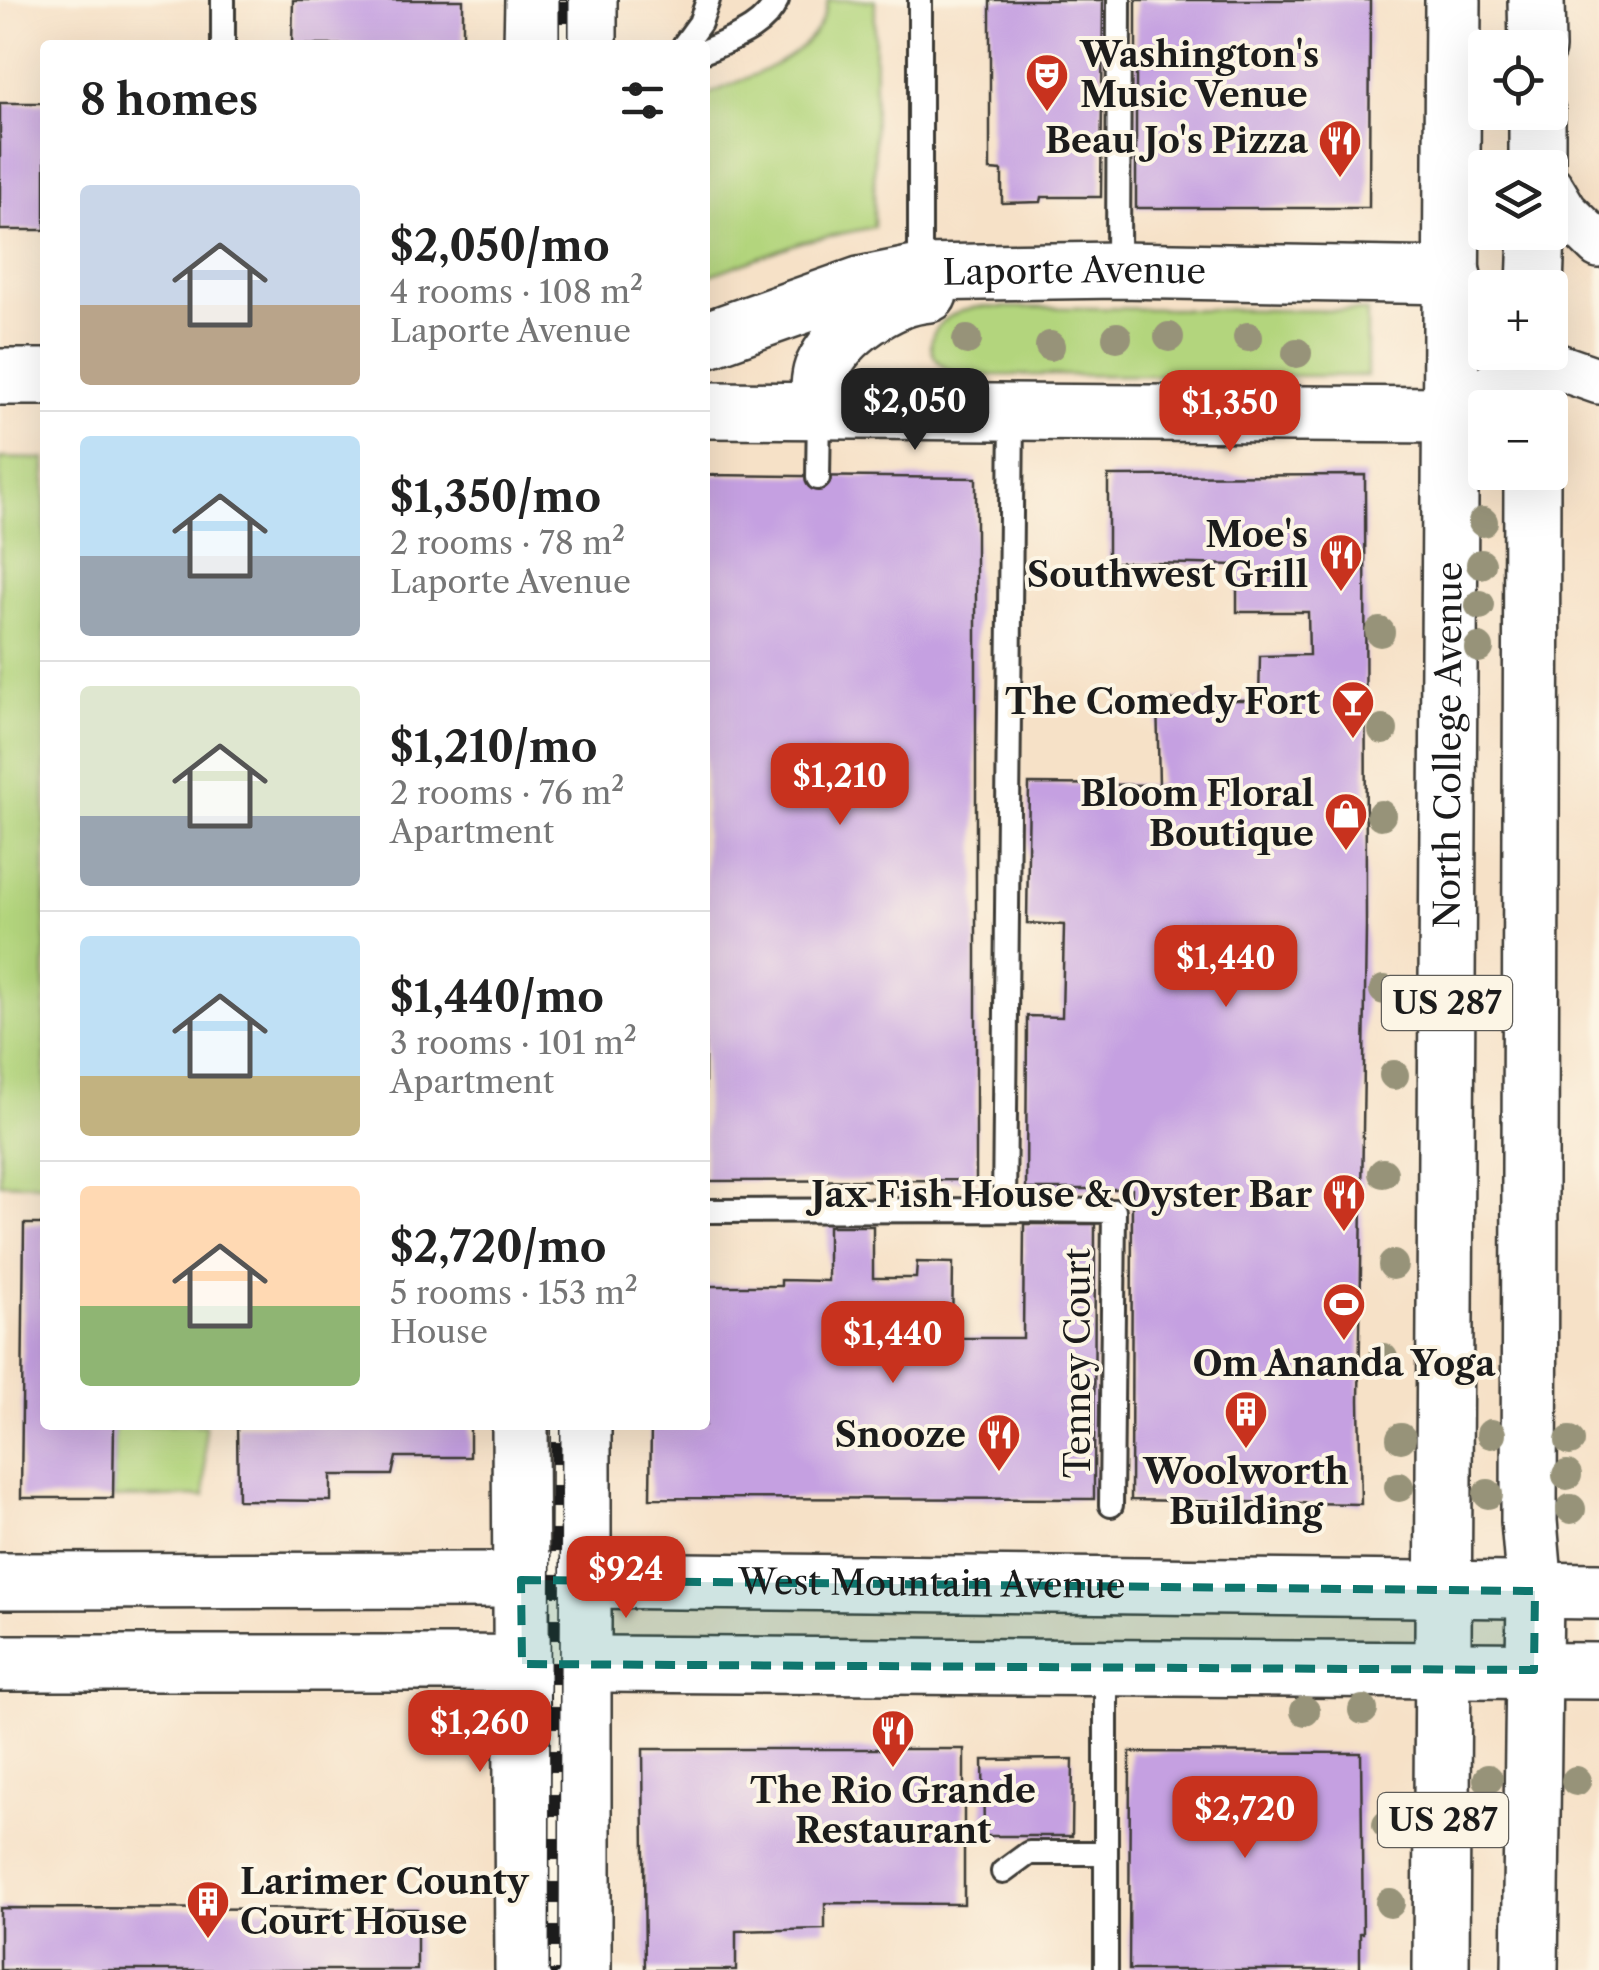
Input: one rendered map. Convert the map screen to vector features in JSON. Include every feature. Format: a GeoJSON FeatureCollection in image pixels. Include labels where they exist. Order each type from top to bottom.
{"type":"FeatureCollection","features":[{"type":"Feature","properties":{"kind":"main road"},"geometry":{"type":"LineString","coordinates":[[532,0],[532,40]]}},
{"type":"Feature","properties":{"kind":"main road"},"geometry":{"type":"LineString","coordinates":[[589,0],[589,40]]}},
{"type":"Feature","properties":{"kind":"main road","name":"North College Avenue"},"geometry":{"type":"LineString","coordinates":[[1453,0],[1468,275]]}},
{"type":"Feature","properties":{"kind":"main road"},"geometry":{"type":"LineString","coordinates":[[1536,0],[1537,30]]}},
{"type":"Feature","properties":{"kind":"main road"},"geometry":{"type":"LineString","coordinates":[[819,409],[821,372],[842,339],[880,310],[922,294],[1062,290],[1118,270]]}},
{"type":"Feature","properties":{"kind":"main road","name":"Laporte Avenue"},"geometry":{"type":"LineString","coordinates":[[710,338],[860,284],[920,274],[1118,270],[1468,293]]}},
{"type":"Feature","properties":{"kind":"main road","name":"North College Avenue"},"geometry":{"type":"LineString","coordinates":[[1443,1669],[1450,415],[1468,299]]}},
{"type":"Feature","properties":{"kind":"main road"},"geometry":{"type":"LineString","coordinates":[[0,377],[40,377]]}},
{"type":"Feature","properties":{"kind":"main road"},"geometry":{"type":"LineString","coordinates":[[710,410],[1450,415]]}},
{"type":"Feature","properties":{"kind":"main road","name":"US 287"},"geometry":{"type":"LineString","coordinates":[[1530,1970],[1535,1590],[1529,1521],[1532,490]]}},
{"type":"Feature","properties":{"kind":"main road"},"geometry":{"type":"LineString","coordinates":[[520,1430],[523,1970]]}},
{"type":"Feature","properties":{"kind":"main road"},"geometry":{"type":"LineString","coordinates":[[584,1430],[584,1970]]}},
{"type":"Feature","properties":{"kind":"main road","name":"West Mountain Avenue"},"geometry":{"type":"LineString","coordinates":[[0,1581],[583,1580],[1599,1591]]}},
{"type":"Feature","properties":{"kind":"main road"},"geometry":{"type":"LineString","coordinates":[[0,1663],[1599,1671]]}},
{"type":"Feature","properties":{"kind":"main road","name":"US 287"},"geometry":{"type":"LineString","coordinates":[[1442,1970],[1443,1669]]}},
{"type":"Feature","properties":{"kind":"street"},"geometry":{"type":"LineString","coordinates":[[1568,216],[1599,245]]}},
{"type":"Feature","properties":{"kind":"street"},"geometry":{"type":"LineString","coordinates":[[1450,415],[1528,370]]}},
{"type":"Feature","properties":{"kind":"street"},"geometry":{"type":"LineString","coordinates":[[1541,370],[1599,381]]}},
{"type":"Feature","properties":{"kind":"lane"},"geometry":{"type":"LineString","coordinates":[[223,0],[223,40]]}},
{"type":"Feature","properties":{"kind":"lane"},"geometry":{"type":"LineString","coordinates":[[688,40],[700,23],[708,0]]}},
{"type":"Feature","properties":{"kind":"lane"},"geometry":{"type":"LineString","coordinates":[[710,49],[749,32],[773,10],[778,0]]}},
{"type":"Feature","properties":{"kind":"lane"},"geometry":{"type":"LineString","coordinates":[[920,0],[920,274]]}},
{"type":"Feature","properties":{"kind":"lane"},"geometry":{"type":"LineString","coordinates":[[1118,270],[1119,0]]}},
{"type":"Feature","properties":{"kind":"lane"},"geometry":{"type":"LineString","coordinates":[[818,478],[819,409]]}},
{"type":"Feature","properties":{"kind":"lane"},"geometry":{"type":"LineString","coordinates":[[710,1210],[1004,1210],[1012,413]]}},
{"type":"Feature","properties":{"kind":"lane","name":"Tenney Court"},"geometry":{"type":"LineString","coordinates":[[1004,1210],[1114,1212],[1111,1505]]}},
{"type":"Feature","properties":{"kind":"lane"},"geometry":{"type":"LineString","coordinates":[[1106,1667],[1106,1970]]}},
{"type":"Feature","properties":{"kind":"lane"},"geometry":{"type":"LineString","coordinates":[[1003,1872],[1029,1853],[1106,1853]]}},
{"type":"Feature","properties":{"kind":"highlighted area"},"geometry":{"type":"Polygon","coordinates":[[[521,1580],[1535,1591],[1534,1670],[522,1664],[521,1580]]]}},
{"type":"Feature","properties":{"kind":"green space"},"geometry":{"type":"Polygon","coordinates":[[[828,0],[875,0],[874,227],[801,242],[710,275],[710,94],[781,62],[812,36],[828,0]]]}},
{"type":"Feature","properties":{"kind":"green space"},"geometry":{"type":"Polygon","coordinates":[[[978,307],[1367,311],[1367,376],[958,375],[934,356],[933,335],[950,317],[978,307]]]}},
{"type":"Feature","properties":{"kind":"green space"},"geometry":{"type":"Polygon","coordinates":[[[0,458],[40,459],[40,1184],[0,1183],[0,458]]]}},
{"type":"Feature","properties":{"kind":"green space"},"geometry":{"type":"Polygon","coordinates":[[[114,1430],[205,1430],[205,1496],[113,1498],[114,1430]]]}},
{"type":"Feature","properties":{"kind":"building"},"geometry":{"type":"Polygon","coordinates":[[[293,0],[463,0],[463,40],[292,40],[293,0]]]}},
{"type":"Feature","properties":{"kind":"building","name":"Washington's Music Venue"},"geometry":{"type":"Polygon","coordinates":[[[990,0],[1103,0],[1101,197],[1042,197],[1041,202],[1002,203],[1002,171],[990,170],[990,0]]]}},
{"type":"Feature","properties":{"kind":"building"},"geometry":{"type":"Polygon","coordinates":[[[1136,0],[1370,0],[1369,208],[1136,208],[1136,0]]]}},
{"type":"Feature","properties":{"kind":"building"},"geometry":{"type":"Polygon","coordinates":[[[0,103],[40,103],[40,230],[0,230],[0,103]]]}},
{"type":"Feature","properties":{"kind":"building"},"geometry":{"type":"Polygon","coordinates":[[[710,475],[976,478],[976,1180],[710,1181],[710,475]]]}},
{"type":"Feature","properties":{"kind":"building"},"geometry":{"type":"Polygon","coordinates":[[[1365,475],[1361,1504],[1131,1500],[1132,1189],[1026,1189],[1027,1016],[1062,1017],[1064,925],[1027,923],[1029,784],[1159,785],[1157,700],[1259,700],[1260,656],[1309,655],[1308,612],[1237,612],[1237,565],[1108,562],[1108,476],[1365,475]]]}},
{"type":"Feature","properties":{"kind":"building"},"geometry":{"type":"Polygon","coordinates":[[[24,1224],[40,1224],[40,1430],[114,1430],[113,1498],[21,1498],[24,1224]]]}},
{"type":"Feature","properties":{"kind":"building"},"geometry":{"type":"Polygon","coordinates":[[[1024,1224],[1095,1224],[1094,1499],[650,1498],[651,1430],[710,1430],[710,1286],[781,1286],[781,1280],[828,1281],[828,1226],[873,1226],[873,1278],[916,1278],[917,1262],[953,1263],[952,1338],[1023,1338],[1024,1224]]]}},
{"type":"Feature","properties":{"kind":"building"},"geometry":{"type":"Polygon","coordinates":[[[237,1430],[470,1430],[470,1457],[396,1457],[392,1475],[331,1475],[331,1501],[238,1500],[237,1430]]]}},
{"type":"Feature","properties":{"kind":"building"},"geometry":{"type":"Polygon","coordinates":[[[643,1749],[964,1749],[964,1904],[825,1903],[825,1929],[736,1931],[736,1970],[645,1970],[643,1749]]]}},
{"type":"Feature","properties":{"kind":"building"},"geometry":{"type":"Polygon","coordinates":[[[1130,1752],[1361,1753],[1360,1970],[1129,1970],[1130,1752]]]}},
{"type":"Feature","properties":{"kind":"building"},"geometry":{"type":"Polygon","coordinates":[[[1073,1759],[1072,1836],[984,1836],[983,1760],[1073,1759]]]}},
{"type":"Feature","properties":{"kind":"building","name":"Larimer County Court House"},"geometry":{"type":"Polygon","coordinates":[[[0,1908],[417,1909],[417,1970],[0,1970],[0,1908]]]}},
{"type":"Feature","properties":{"kind":"railway"},"geometry":{"type":"LineString","coordinates":[[564,0],[564,40]]}},
{"type":"Feature","properties":{"kind":"railway"},"geometry":{"type":"LineString","coordinates":[[554,1970],[556,1430]]}},
{"type":"Feature","properties":{"kind":"place","name":"Washington's Music Venue"},"geometry":{"type":"Point","coordinates":[1047,113]}},
{"type":"Feature","properties":{"kind":"place","name":"Beau Jo's Pizza"},"geometry":{"type":"Point","coordinates":[1340,179]}},
{"type":"Feature","properties":{"kind":"place","name":"Moe's Southwest Grill"},"geometry":{"type":"Point","coordinates":[1341,593]}},
{"type":"Feature","properties":{"kind":"place","name":"The Comedy Fort"},"geometry":{"type":"Point","coordinates":[1353,740]}},
{"type":"Feature","properties":{"kind":"place","name":"Bloom Floral Boutique"},"geometry":{"type":"Point","coordinates":[1346,852]}},
{"type":"Feature","properties":{"kind":"place","name":"Jax Fish House & Oyster Bar"},"geometry":{"type":"Point","coordinates":[1344,1233]}},
{"type":"Feature","properties":{"kind":"place","name":"Om Ananda Yoga"},"geometry":{"type":"Point","coordinates":[1344,1342]}},
{"type":"Feature","properties":{"kind":"place","name":"Woolworth Building"},"geometry":{"type":"Point","coordinates":[1246,1450]}},
{"type":"Feature","properties":{"kind":"place","name":"Snooze"},"geometry":{"type":"Point","coordinates":[999,1473]}},
{"type":"Feature","properties":{"kind":"place","name":"The Rio Grande Restaurant"},"geometry":{"type":"Point","coordinates":[893,1769]}},
{"type":"Feature","properties":{"kind":"place","name":"Larimer County Court House"},"geometry":{"type":"Point","coordinates":[208,1940]}}]}
